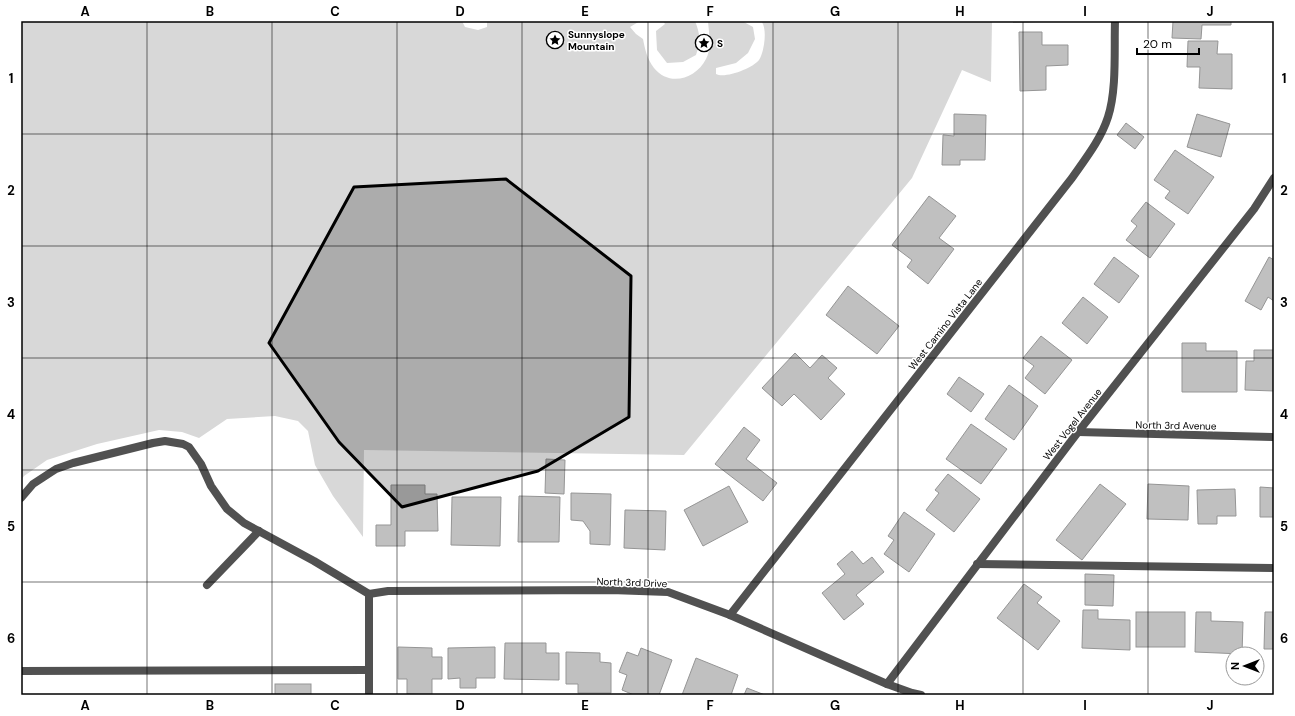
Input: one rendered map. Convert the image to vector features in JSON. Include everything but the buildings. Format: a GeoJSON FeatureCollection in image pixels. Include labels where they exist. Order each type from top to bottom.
{"type":"FeatureCollection","features":[{"type":"Feature","properties":{"kind":"street","name":"West Camino Vista Lane"},"geometry":{"type":"LineString","coordinates":[[730,615],[1072,178],[1097,142],[1108,117],[1113,95],[1115,21]]}},
{"type":"Feature","properties":{"kind":"street","name":"West Vogel Avenue"},"geometry":{"type":"LineString","coordinates":[[887,684],[1078,432],[1254,209],[1274,178]]}},
{"type":"Feature","properties":{"kind":"street","name":"North 3rd Avenue"},"geometry":{"type":"LineString","coordinates":[[1078,432],[1274,437]]}},
{"type":"Feature","properties":{"kind":"street"},"geometry":{"type":"LineString","coordinates":[[21,498],[33,484],[56,469],[73,463],[165,441],[183,444],[189,447],[201,464],[211,486],[227,509],[244,523],[314,561],[369,594],[369,695]]}},
{"type":"Feature","properties":{"kind":"street"},"geometry":{"type":"LineString","coordinates":[[207,585],[259,531]]}},
{"type":"Feature","properties":{"kind":"street"},"geometry":{"type":"LineString","coordinates":[[977,564],[1274,568]]}},
{"type":"Feature","properties":{"kind":"street","name":"North 3rd Drive"},"geometry":{"type":"LineString","coordinates":[[369,594],[388,591],[611,590],[668,592],[730,615],[887,684],[921,695]]}},
{"type":"Feature","properties":{"kind":"street"},"geometry":{"type":"LineString","coordinates":[[21,671],[369,670]]}},
{"type":"Feature","properties":{"kind":"highlighted area"},"geometry":{"type":"Polygon","coordinates":[[[506,179],[631,276],[629,417],[538,471],[402,507],[339,442],[269,343],[354,187],[506,179]]]}},
{"type":"Feature","properties":{"kind":"shaded area"},"geometry":{"type":"Polygon","coordinates":[[[21,21],[462,21],[465,27],[478,30],[487,27],[487,21],[640,21],[630,27],[643,39],[652,65],[660,74],[674,79],[689,76],[702,66],[708,55],[710,45],[708,22],[710,21],[742,21],[753,27],[755,39],[748,53],[736,63],[716,68],[716,74],[726,75],[739,72],[751,66],[761,57],[765,35],[761,21],[992,21],[991,82],[962,70],[912,178],[684,455],[364,450],[363,537],[333,496],[315,465],[308,431],[298,421],[275,416],[227,419],[199,438],[182,432],[159,430],[97,444],[47,460],[24,476],[21,480],[21,21]]]}},
{"type":"Feature","properties":{"kind":"shaded area"},"geometry":{"type":"Polygon","coordinates":[[[663,21],[695,21],[699,38],[699,46],[696,55],[683,62],[667,63],[657,50],[656,31],[665,24],[663,21]]]}},
{"type":"Feature","properties":{"kind":"place","name":"Sunnyslope Mountain"},"geometry":{"type":"Point","coordinates":[555,40]}},
{"type":"Feature","properties":{"kind":"place","name":"S"},"geometry":{"type":"Point","coordinates":[704,43]}}]}
